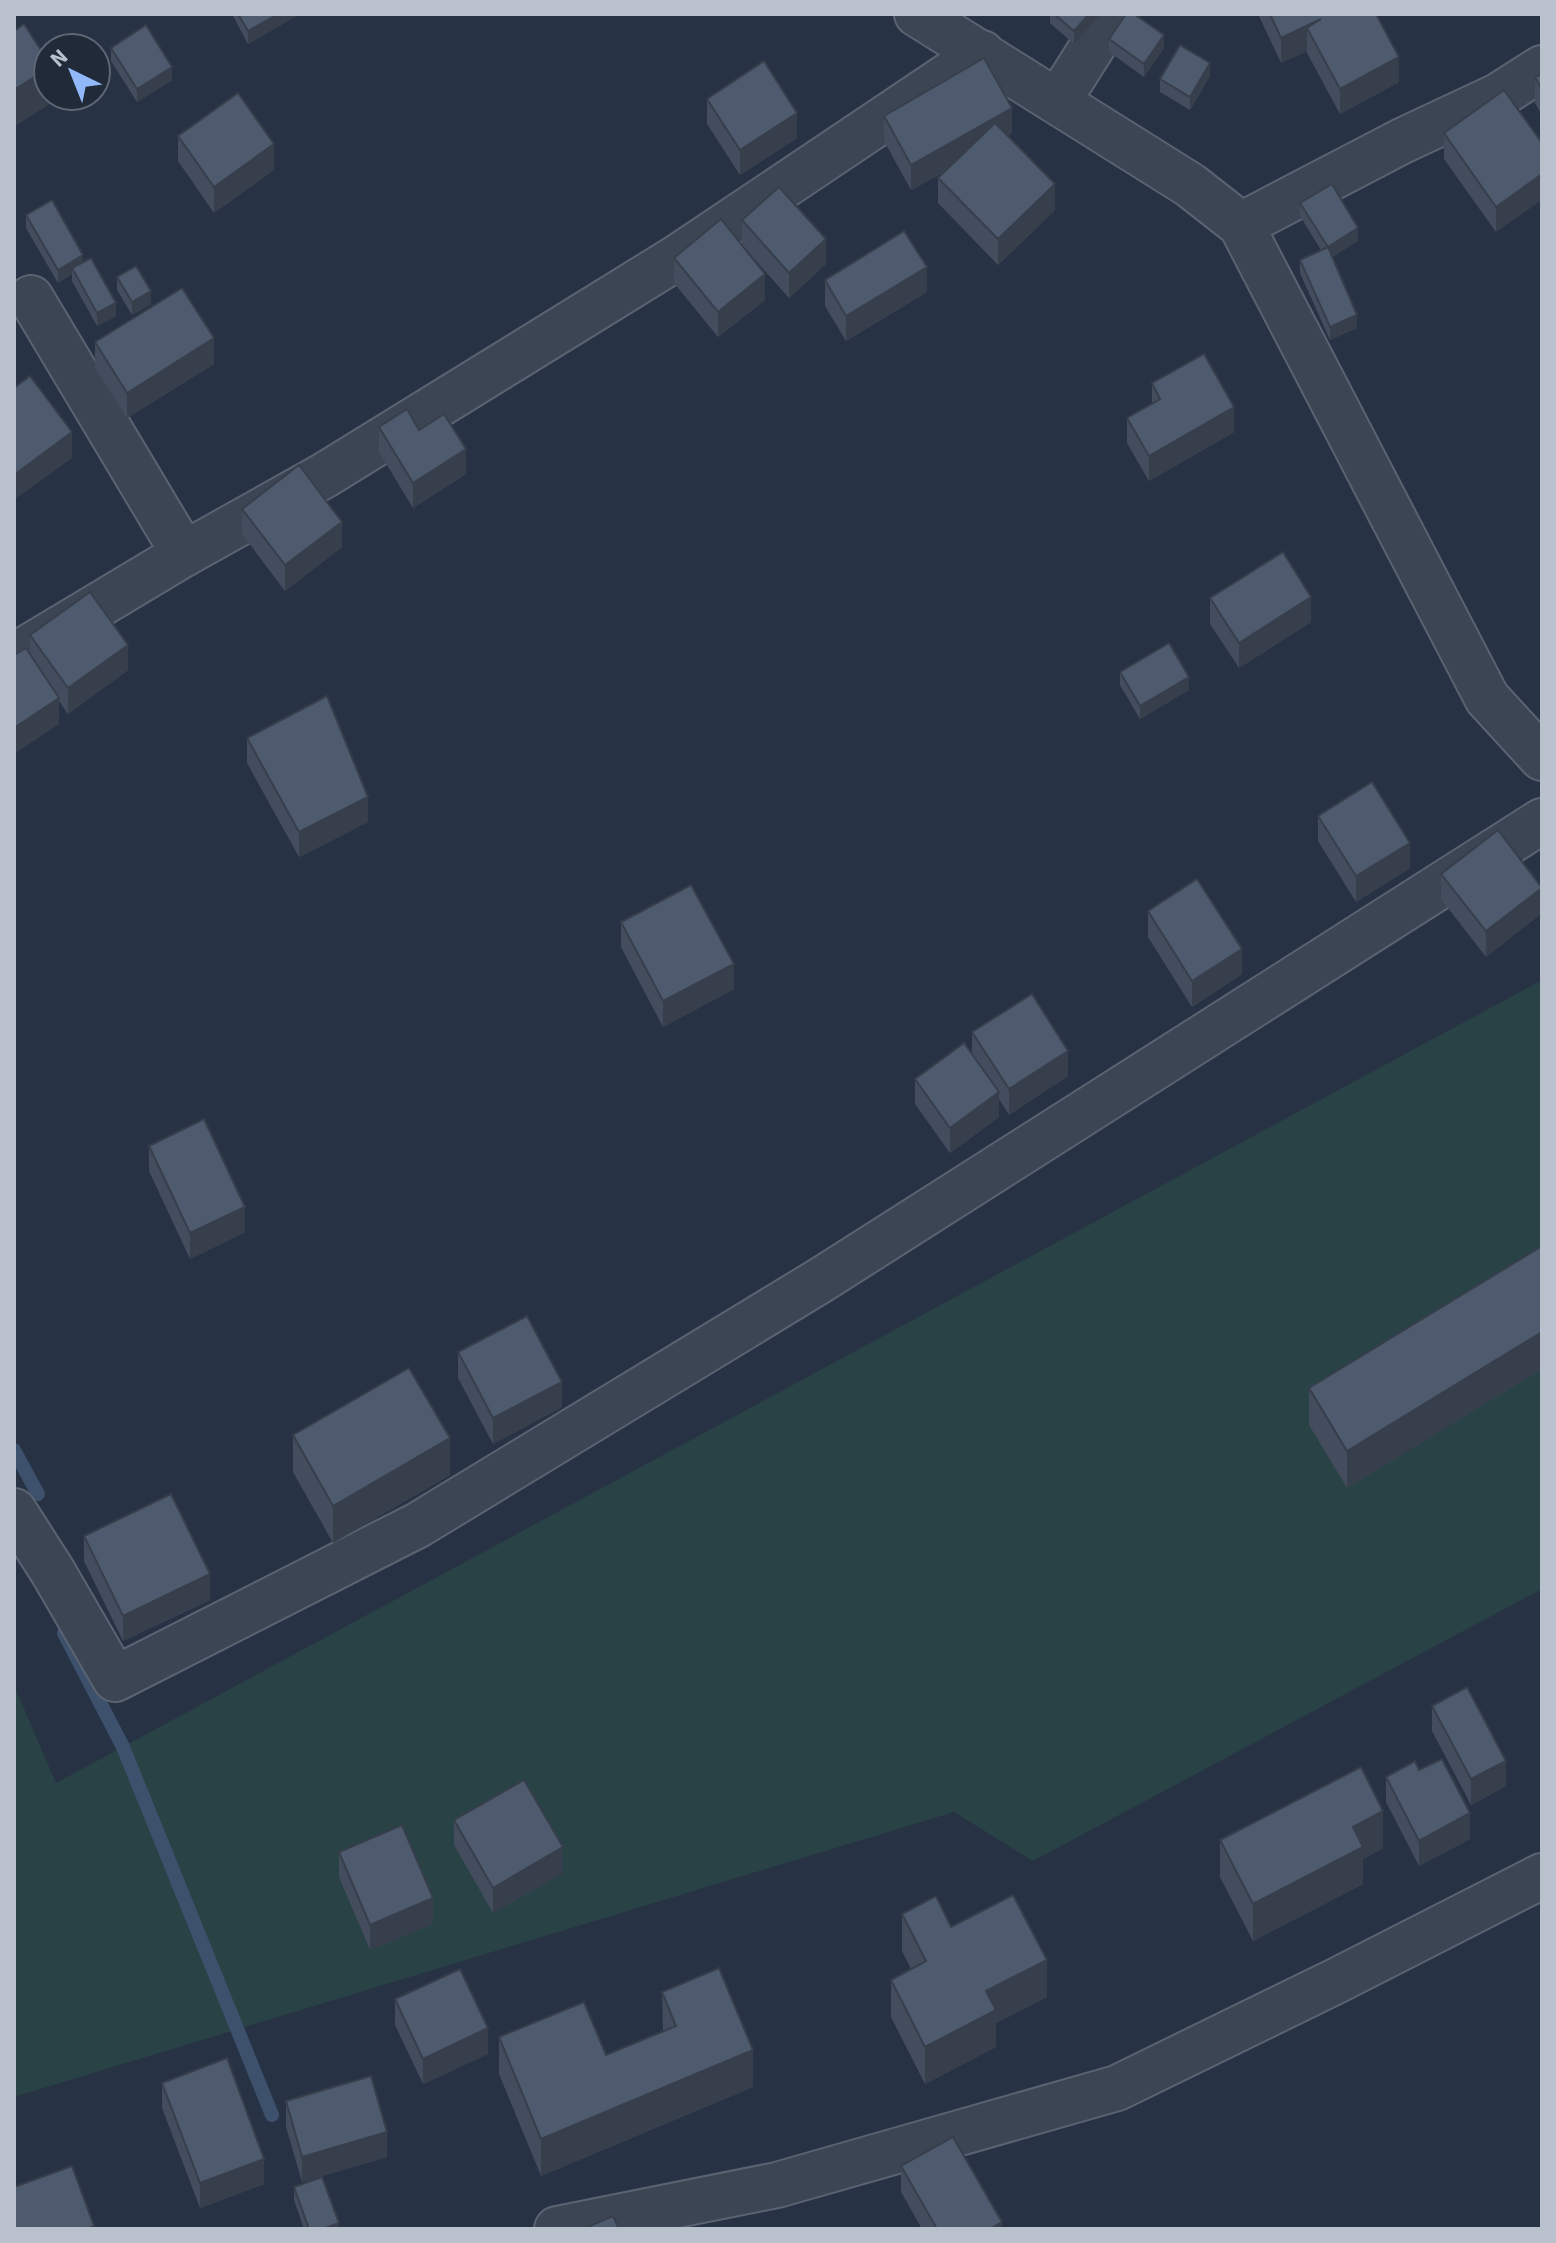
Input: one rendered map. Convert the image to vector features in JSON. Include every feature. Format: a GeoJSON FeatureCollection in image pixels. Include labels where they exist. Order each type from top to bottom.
{"type":"FeatureCollection","features":[{"type":"Feature","properties":{"kind":"street"},"geometry":{"type":"LineString","coordinates":[[917,14],[1190,185],[1241,225],[1487,698],[1542,758]]}},
{"type":"Feature","properties":{"kind":"street"},"geometry":{"type":"LineString","coordinates":[[1058,101],[1113,14]]}},
{"type":"Feature","properties":{"kind":"street"},"geometry":{"type":"LineString","coordinates":[[14,656],[184,554],[325,475],[678,257],[982,53]]}},
{"type":"Feature","properties":{"kind":"street"},"geometry":{"type":"LineString","coordinates":[[1241,225],[1402,141],[1498,96],[1542,68]]}},
{"type":"Feature","properties":{"kind":"street"},"geometry":{"type":"LineString","coordinates":[[31,298],[184,554]]}},
{"type":"Feature","properties":{"kind":"street"},"geometry":{"type":"LineString","coordinates":[[14,1511],[115,1679],[418,1525],[821,1280],[1542,821]]}},
{"type":"Feature","properties":{"kind":"street"},"geometry":{"type":"LineString","coordinates":[[557,2229],[777,2185],[1117,2088],[1323,1988],[1542,1876]]}},
{"type":"Feature","properties":{"kind":"green space"},"geometry":{"type":"Polygon","coordinates":[[[1542,980],[1542,1589],[1033,1861],[954,1812],[14,2097],[14,1685],[56,1783],[1542,980]]]}},
{"type":"Feature","properties":{"kind":"building"},"geometry":{"type":"Polygon","coordinates":[[[238,14],[278,14],[248,31],[238,14]]]}},
{"type":"Feature","properties":{"kind":"building"},"geometry":{"type":"Polygon","coordinates":[[[1054,14],[1089,14],[1074,31],[1054,14]]]}},
{"type":"Feature","properties":{"kind":"building"},"geometry":{"type":"Polygon","coordinates":[[[1126,14],[1134,14],[1164,35],[1144,64],[1109,39],[1126,14]]]}},
{"type":"Feature","properties":{"kind":"building"},"geometry":{"type":"Polygon","coordinates":[[[1270,14],[1376,14],[1399,57],[1340,89],[1307,28],[1321,19],[1281,38],[1270,14]]]}},
{"type":"Feature","properties":{"kind":"building"},"geometry":{"type":"Polygon","coordinates":[[[24,24],[32,36],[32,78],[14,90],[14,31],[24,24]]]}},
{"type":"Feature","properties":{"kind":"building"},"geometry":{"type":"Polygon","coordinates":[[[146,25],[172,67],[137,89],[112,47],[146,25]]]}},
{"type":"Feature","properties":{"kind":"building"},"geometry":{"type":"Polygon","coordinates":[[[1180,45],[1210,63],[1190,97],[1160,79],[1180,45]]]}},
{"type":"Feature","properties":{"kind":"building"},"geometry":{"type":"Polygon","coordinates":[[[984,58],[1012,108],[911,165],[884,116],[984,58]]]}},
{"type":"Feature","properties":{"kind":"building"},"geometry":{"type":"Polygon","coordinates":[[[764,61],[797,113],[740,150],[707,99],[764,61]]]}},
{"type":"Feature","properties":{"kind":"building"},"geometry":{"type":"Polygon","coordinates":[[[1542,74],[1542,90],[1535,77],[1542,74]]]}},
{"type":"Feature","properties":{"kind":"building"},"geometry":{"type":"Polygon","coordinates":[[[1504,90],[1542,143],[1542,174],[1496,207],[1444,133],[1504,90]]]}},
{"type":"Feature","properties":{"kind":"building"},"geometry":{"type":"Polygon","coordinates":[[[238,93],[274,144],[214,187],[178,136],[238,93]]]}},
{"type":"Feature","properties":{"kind":"building"},"geometry":{"type":"Polygon","coordinates":[[[995,123],[1055,184],[998,239],[938,178],[995,123]]]}},
{"type":"Feature","properties":{"kind":"building"},"geometry":{"type":"Polygon","coordinates":[[[1332,184],[1358,228],[1328,247],[1300,203],[1332,184]]]}},
{"type":"Feature","properties":{"kind":"building"},"geometry":{"type":"Polygon","coordinates":[[[779,187],[826,239],[789,273],[742,220],[779,187]]]}},
{"type":"Feature","properties":{"kind":"building"},"geometry":{"type":"Polygon","coordinates":[[[52,200],[83,255],[58,270],[26,215],[52,200]]]}},
{"type":"Feature","properties":{"kind":"building"},"geometry":{"type":"Polygon","coordinates":[[[721,219],[765,274],[718,312],[674,258],[721,219]]]}},
{"type":"Feature","properties":{"kind":"building"},"geometry":{"type":"Polygon","coordinates":[[[904,231],[927,267],[846,316],[825,280],[904,231]]]}},
{"type":"Feature","properties":{"kind":"building"},"geometry":{"type":"Polygon","coordinates":[[[1328,247],[1357,315],[1330,327],[1300,260],[1328,247]]]}},
{"type":"Feature","properties":{"kind":"building"},"geometry":{"type":"Polygon","coordinates":[[[91,258],[116,303],[97,313],[72,268],[91,258]]]}},
{"type":"Feature","properties":{"kind":"building"},"geometry":{"type":"Polygon","coordinates":[[[136,266],[151,291],[132,302],[117,277],[136,266]]]}},
{"type":"Feature","properties":{"kind":"building"},"geometry":{"type":"Polygon","coordinates":[[[182,288],[214,338],[127,393],[95,342],[182,288]]]}},
{"type":"Feature","properties":{"kind":"building"},"geometry":{"type":"Polygon","coordinates":[[[1204,354],[1234,407],[1149,456],[1127,418],[1160,399],[1152,383],[1204,354]]]}},
{"type":"Feature","properties":{"kind":"building"},"geometry":{"type":"Polygon","coordinates":[[[30,376],[72,432],[14,475],[14,388],[30,376]]]}},
{"type":"Feature","properties":{"kind":"building"},"geometry":{"type":"Polygon","coordinates":[[[407,409],[419,430],[444,414],[466,449],[413,483],[379,427],[407,409]]]}},
{"type":"Feature","properties":{"kind":"building"},"geometry":{"type":"Polygon","coordinates":[[[299,465],[342,522],[285,565],[242,509],[299,465]]]}},
{"type":"Feature","properties":{"kind":"building"},"geometry":{"type":"Polygon","coordinates":[[[1283,552],[1311,597],[1239,643],[1210,598],[1283,552]]]}},
{"type":"Feature","properties":{"kind":"building"},"geometry":{"type":"Polygon","coordinates":[[[90,592],[128,645],[68,688],[30,635],[90,592]]]}},
{"type":"Feature","properties":{"kind":"building"},"geometry":{"type":"Polygon","coordinates":[[[1169,643],[1189,677],[1140,706],[1120,672],[1169,643]]]}},
{"type":"Feature","properties":{"kind":"building"},"geometry":{"type":"Polygon","coordinates":[[[26,648],[59,698],[14,728],[14,655],[26,648]]]}},
{"type":"Feature","properties":{"kind":"building"},"geometry":{"type":"Polygon","coordinates":[[[327,696],[368,797],[299,832],[247,738],[327,696]]]}},
{"type":"Feature","properties":{"kind":"building"},"geometry":{"type":"Polygon","coordinates":[[[1372,782],[1410,843],[1356,876],[1318,816],[1372,782]]]}},
{"type":"Feature","properties":{"kind":"building"},"geometry":{"type":"Polygon","coordinates":[[[1498,830],[1542,888],[1486,931],[1441,874],[1498,830]]]}},
{"type":"Feature","properties":{"kind":"building"},"geometry":{"type":"Polygon","coordinates":[[[1197,879],[1242,949],[1192,981],[1148,911],[1197,879]]]}},
{"type":"Feature","properties":{"kind":"building"},"geometry":{"type":"Polygon","coordinates":[[[691,885],[734,964],[663,1001],[621,922],[691,885]]]}},
{"type":"Feature","properties":{"kind":"building"},"geometry":{"type":"Polygon","coordinates":[[[1032,994],[1068,1051],[1009,1089],[972,1032],[1032,994]]]}},
{"type":"Feature","properties":{"kind":"building"},"geometry":{"type":"Polygon","coordinates":[[[964,1043],[999,1092],[950,1128],[915,1079],[964,1043]]]}},
{"type":"Feature","properties":{"kind":"building"},"geometry":{"type":"Polygon","coordinates":[[[204,1119],[245,1207],[190,1233],[149,1146],[204,1119]]]}},
{"type":"Feature","properties":{"kind":"building"},"geometry":{"type":"Polygon","coordinates":[[[1542,1246],[1542,1332],[1347,1451],[1309,1388],[1542,1246]]]}},
{"type":"Feature","properties":{"kind":"building"},"geometry":{"type":"Polygon","coordinates":[[[527,1316],[562,1382],[493,1418],[458,1352],[527,1316]]]}},
{"type":"Feature","properties":{"kind":"building"},"geometry":{"type":"Polygon","coordinates":[[[409,1368],[450,1438],[333,1506],[293,1435],[409,1368]]]}},
{"type":"Feature","properties":{"kind":"building"},"geometry":{"type":"Polygon","coordinates":[[[171,1494],[210,1574],[123,1616],[84,1536],[171,1494]]]}},
{"type":"Feature","properties":{"kind":"building"},"geometry":{"type":"Polygon","coordinates":[[[1467,1687],[1506,1761],[1471,1779],[1432,1706],[1467,1687]]]}},
{"type":"Feature","properties":{"kind":"building"},"geometry":{"type":"Polygon","coordinates":[[[1442,1759],[1470,1813],[1419,1841],[1386,1777],[1415,1761],[1419,1770],[1442,1759]]]}},
{"type":"Feature","properties":{"kind":"building"},"geometry":{"type":"Polygon","coordinates":[[[1361,1767],[1383,1811],[1353,1827],[1363,1847],[1253,1904],[1220,1840],[1361,1767]]]}},
{"type":"Feature","properties":{"kind":"building"},"geometry":{"type":"Polygon","coordinates":[[[524,1780],[563,1847],[493,1888],[454,1820],[524,1780]]]}},
{"type":"Feature","properties":{"kind":"building"},"geometry":{"type":"Polygon","coordinates":[[[402,1825],[433,1898],[370,1925],[339,1852],[402,1825]]]}},
{"type":"Feature","properties":{"kind":"building"},"geometry":{"type":"Polygon","coordinates":[[[1013,1895],[1047,1960],[986,1991],[996,2010],[925,2047],[891,1980],[926,1961],[902,1914],[936,1896],[951,1927],[1013,1895]]]}},
{"type":"Feature","properties":{"kind":"building"},"geometry":{"type":"Polygon","coordinates":[[[719,1968],[753,2050],[541,2139],[499,2037],[584,2002],[606,2055],[676,2026],[662,1992],[719,1968]]]}},
{"type":"Feature","properties":{"kind":"building"},"geometry":{"type":"Polygon","coordinates":[[[460,1969],[488,2028],[423,2059],[395,1999],[460,1969]]]}},
{"type":"Feature","properties":{"kind":"building"},"geometry":{"type":"Polygon","coordinates":[[[227,2058],[264,2159],[200,2183],[162,2083],[227,2058]]]}},
{"type":"Feature","properties":{"kind":"building"},"geometry":{"type":"Polygon","coordinates":[[[371,2076],[387,2132],[302,2157],[286,2101],[371,2076]]]}},
{"type":"Feature","properties":{"kind":"building"},"geometry":{"type":"Polygon","coordinates":[[[953,2137],[1002,2222],[990,2229],[937,2229],[901,2166],[953,2137]]]}},
{"type":"Feature","properties":{"kind":"building"},"geometry":{"type":"Polygon","coordinates":[[[72,2166],[94,2226],[86,2229],[14,2229],[14,2187],[72,2166]]]}},
{"type":"Feature","properties":{"kind":"building"},"geometry":{"type":"Polygon","coordinates":[[[322,2177],[339,2223],[323,2229],[309,2229],[294,2187],[322,2177]]]}},
{"type":"Feature","properties":{"kind":"building"},"geometry":{"type":"Polygon","coordinates":[[[613,2216],[619,2229],[583,2229],[613,2216]]]}},
{"type":"Feature","properties":{"kind":"waterway"},"geometry":{"type":"LineString","coordinates":[[14,1450],[38,1494]]}},
{"type":"Feature","properties":{"kind":"waterway"},"geometry":{"type":"LineString","coordinates":[[64,1633],[123,1747],[272,2115]]}}]}
